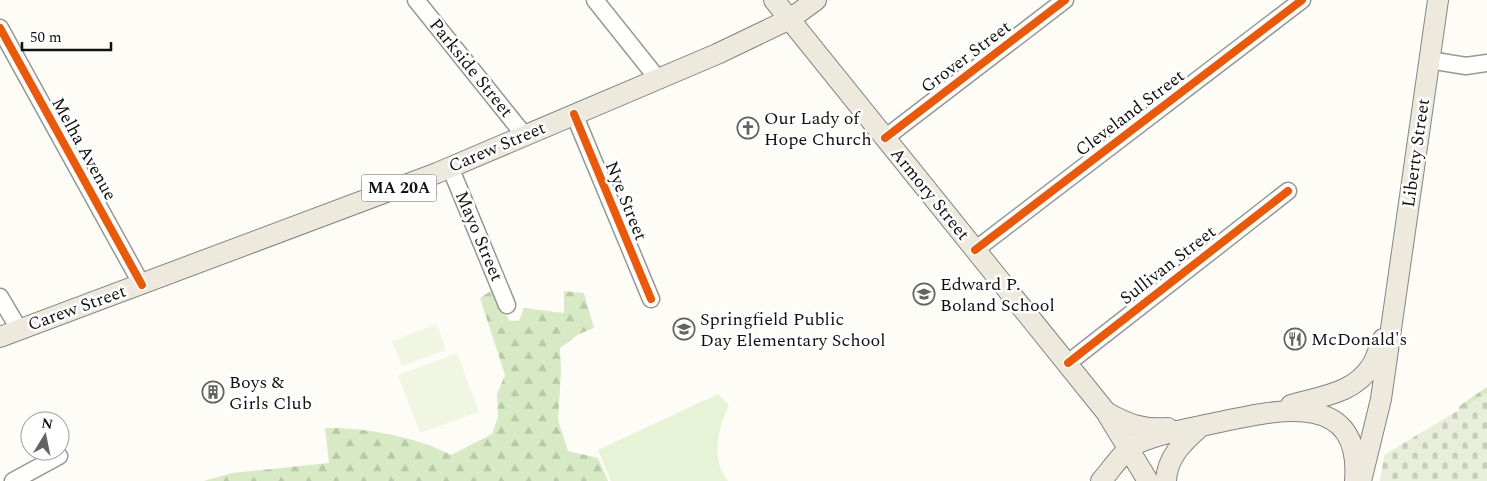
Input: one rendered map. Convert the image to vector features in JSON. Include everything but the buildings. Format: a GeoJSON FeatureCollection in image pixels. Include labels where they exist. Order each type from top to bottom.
{"type":"FeatureCollection","features":[{"type":"Feature","properties":{"kind":"main road","name":"Armory Street"},"geometry":{"type":"LineString","coordinates":[[774,0],[1068,363],[1106,412],[1148,481]]}},
{"type":"Feature","properties":{"kind":"main road","name":"Carew Street"},"geometry":{"type":"LineString","coordinates":[[0,336],[142,285],[450,168],[658,79],[790,19],[816,0]]}},
{"type":"Feature","properties":{"kind":"main road","name":"Liberty Street"},"geometry":{"type":"LineString","coordinates":[[1361,481],[1381,399],[1438,0]]}},
{"type":"Feature","properties":{"kind":"main road","name":"Liberty Street"},"geometry":{"type":"LineString","coordinates":[[1277,410],[1332,395],[1351,387],[1372,365],[1393,306]]}},
{"type":"Feature","properties":{"kind":"main road"},"geometry":{"type":"LineString","coordinates":[[1101,481],[1129,450],[1139,443],[1193,428],[1277,410],[1314,413],[1340,426],[1352,445],[1355,481]]}},
{"type":"Feature","properties":{"kind":"main road","name":"Armory Street"},"geometry":{"type":"LineString","coordinates":[[1106,412],[1135,426],[1193,428]]}},
{"type":"Feature","properties":{"kind":"main road"},"geometry":{"type":"LineString","coordinates":[[1166,481],[1167,468],[1193,428]]}},
{"type":"Feature","properties":{"kind":"street","name":"Parkside Street"},"geometry":{"type":"LineString","coordinates":[[416,0],[525,136]]}},
{"type":"Feature","properties":{"kind":"street"},"geometry":{"type":"LineString","coordinates":[[595,0],[658,79]]}},
{"type":"Feature","properties":{"kind":"street","name":"Grover Street"},"geometry":{"type":"LineString","coordinates":[[885,138],[1065,0]]}},
{"type":"Feature","properties":{"kind":"street","name":"Cleveland Street"},"geometry":{"type":"LineString","coordinates":[[976,250],[1302,0]]}},
{"type":"Feature","properties":{"kind":"street","name":"Melha Avenue"},"geometry":{"type":"LineString","coordinates":[[0,28],[142,285]]}},
{"type":"Feature","properties":{"kind":"street"},"geometry":{"type":"LineString","coordinates":[[1429,60],[1466,66],[1487,63]]}},
{"type":"Feature","properties":{"kind":"street","name":"Nye Street"},"geometry":{"type":"LineString","coordinates":[[574,114],[651,299]]}},
{"type":"Feature","properties":{"kind":"street","name":"Mayo Street"},"geometry":{"type":"LineString","coordinates":[[450,168],[507,305]]}},
{"type":"Feature","properties":{"kind":"street","name":"Sullivan Street"},"geometry":{"type":"LineString","coordinates":[[1068,363],[1288,191]]}},
{"type":"Feature","properties":{"kind":"street"},"geometry":{"type":"LineString","coordinates":[[0,297],[19,330]]}},
{"type":"Feature","properties":{"kind":"street"},"geometry":{"type":"LineString","coordinates":[[13,481],[50,461]]}},
{"type":"Feature","properties":{"kind":"green space"},"geometry":{"type":"Polygon","coordinates":[[[491,291],[510,321],[519,321],[524,308],[564,313],[564,291],[584,293],[594,328],[579,334],[560,348],[561,372],[558,420],[568,451],[598,458],[608,481],[204,481],[232,473],[329,463],[325,428],[356,429],[390,434],[423,443],[451,455],[492,434],[498,417],[497,394],[505,375],[480,298],[491,291]]]}},
{"type":"Feature","properties":{"kind":"green space"},"geometry":{"type":"Polygon","coordinates":[[[437,324],[446,350],[402,366],[392,341],[437,324]]]}},
{"type":"Feature","properties":{"kind":"green space"},"geometry":{"type":"Polygon","coordinates":[[[457,353],[479,412],[420,433],[398,375],[457,353]]]}},
{"type":"Feature","properties":{"kind":"green space"},"geometry":{"type":"Polygon","coordinates":[[[1487,387],[1487,413],[1465,416],[1458,407],[1487,387]]]}},
{"type":"Feature","properties":{"kind":"green space"},"geometry":{"type":"Polygon","coordinates":[[[1487,393],[1487,481],[1380,481],[1384,455],[1487,393]]]}},
{"type":"Feature","properties":{"kind":"green space"},"geometry":{"type":"Polygon","coordinates":[[[718,394],[729,405],[719,434],[718,443],[719,463],[728,481],[611,481],[598,450],[718,394]]]}},
{"type":"Feature","properties":{"kind":"cycle path"},"geometry":{"type":"LineString","coordinates":[[885,138],[1065,0]]}},
{"type":"Feature","properties":{"kind":"cycle path"},"geometry":{"type":"LineString","coordinates":[[975,250],[1302,0]]}},
{"type":"Feature","properties":{"kind":"cycle path"},"geometry":{"type":"LineString","coordinates":[[0,28],[142,285]]}},
{"type":"Feature","properties":{"kind":"cycle path"},"geometry":{"type":"LineString","coordinates":[[574,114],[651,299]]}},
{"type":"Feature","properties":{"kind":"cycle path"},"geometry":{"type":"LineString","coordinates":[[1068,363],[1288,191]]}},
{"type":"Feature","properties":{"kind":"place","name":"Our Lady of Hope Church"},"geometry":{"type":"Point","coordinates":[748,128]}},
{"type":"Feature","properties":{"kind":"place","name":"Edward P. Boland School"},"geometry":{"type":"Point","coordinates":[924,294]}},
{"type":"Feature","properties":{"kind":"place","name":"Springfield Public Day Elementary School"},"geometry":{"type":"Point","coordinates":[684,329]}},
{"type":"Feature","properties":{"kind":"place","name":"McDonald's"},"geometry":{"type":"Point","coordinates":[1295,339]}},
{"type":"Feature","properties":{"kind":"place","name":"Boys & Girls Club"},"geometry":{"type":"Point","coordinates":[213,392]}}]}
